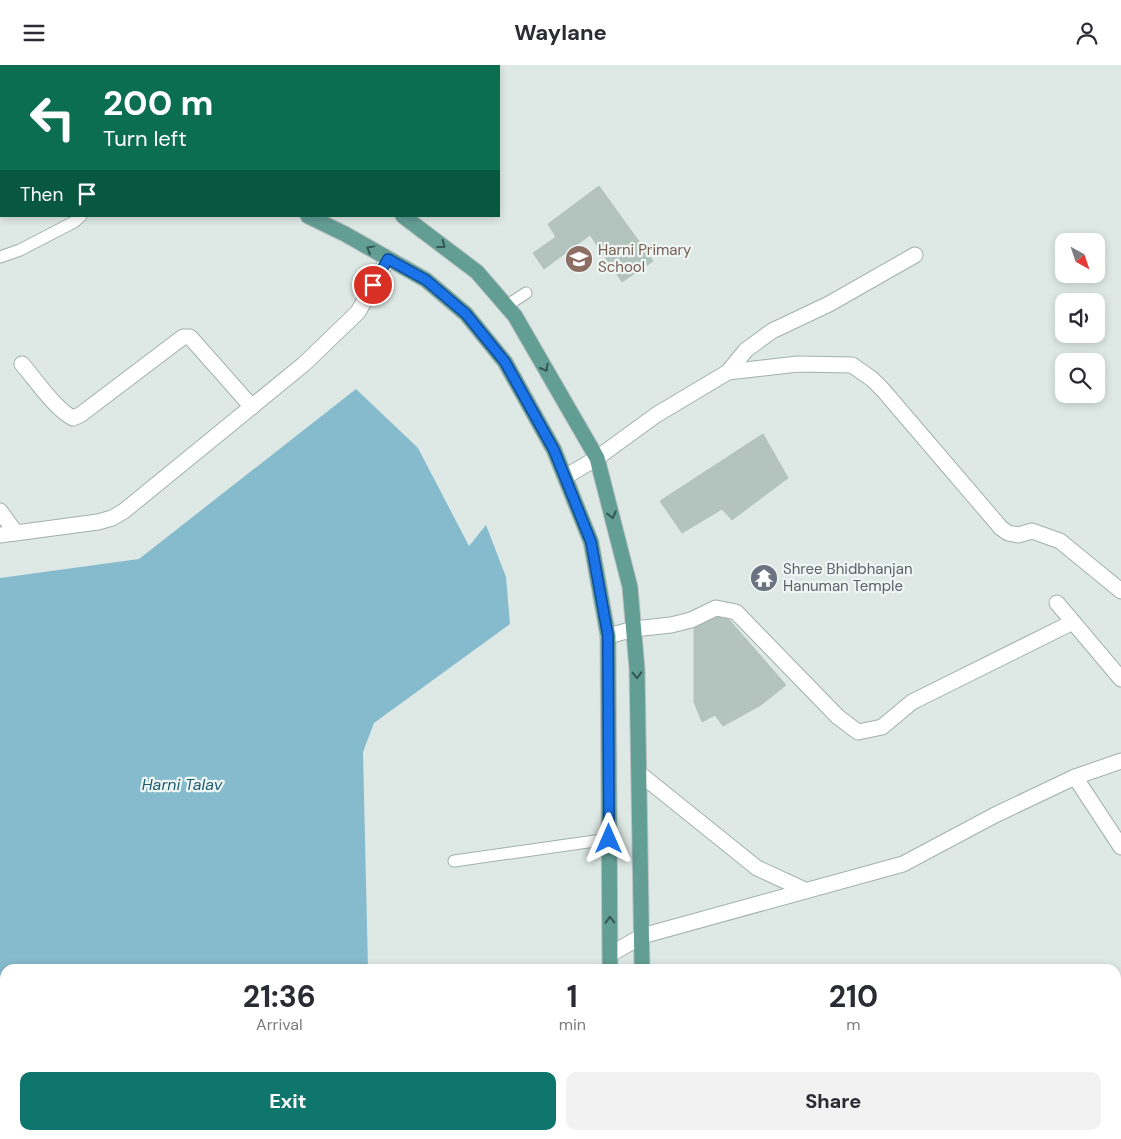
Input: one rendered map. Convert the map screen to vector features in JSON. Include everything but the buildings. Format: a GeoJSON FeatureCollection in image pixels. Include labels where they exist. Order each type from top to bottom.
{"type":"FeatureCollection","features":[{"type":"Feature","properties":{"kind":"main road"},"geometry":{"type":"LineString","coordinates":[[310,217],[426,280],[466,314],[505,362],[554,450],[591,542],[608,636],[610,961]]}},
{"type":"Feature","properties":{"kind":"main road"},"geometry":{"type":"LineString","coordinates":[[404,217],[477,272],[515,316],[597,458],[630,587],[634,629],[637,669],[642,964]]}},
{"type":"Feature","properties":{"kind":"street"},"geometry":{"type":"LineString","coordinates":[[564,477],[597,458],[656,415],[728,372],[746,350],[772,331],[829,304],[915,255]]}},
{"type":"Feature","properties":{"kind":"street"},"geometry":{"type":"LineString","coordinates":[[0,535],[98,522],[112,518],[137,501],[304,365],[358,312],[388,259]]}},
{"type":"Feature","properties":{"kind":"street"},"geometry":{"type":"LineString","coordinates":[[22,365],[58,407],[66,415],[73,418],[80,415],[183,337],[190,337],[252,407]]}},
{"type":"Feature","properties":{"kind":"street"},"geometry":{"type":"LineString","coordinates":[[728,372],[798,364],[852,365],[872,379],[883,390],[1001,528],[1008,533],[1018,535],[1032,531],[1060,541],[1121,591]]}},
{"type":"Feature","properties":{"kind":"street"},"geometry":{"type":"LineString","coordinates":[[0,511],[16,533]]}},
{"type":"Feature","properties":{"kind":"street"},"geometry":{"type":"LineString","coordinates":[[1056,603],[1121,679]]}},
{"type":"Feature","properties":{"kind":"street"},"geometry":{"type":"LineString","coordinates":[[608,636],[634,629],[671,625],[691,620],[716,608],[736,612],[838,717],[858,732],[882,727],[912,702],[1073,622]]}},
{"type":"Feature","properties":{"kind":"street"},"geometry":{"type":"LineString","coordinates":[[610,961],[642,936],[903,864],[995,815],[1075,777],[1121,761]]}},
{"type":"Feature","properties":{"kind":"street"},"geometry":{"type":"LineString","coordinates":[[639,773],[757,868],[805,891]]}},
{"type":"Feature","properties":{"kind":"street"},"geometry":{"type":"LineString","coordinates":[[1075,777],[1121,847]]}},
{"type":"Feature","properties":{"kind":"lane"},"geometry":{"type":"LineString","coordinates":[[0,257],[20,249],[80,217]]}},
{"type":"Feature","properties":{"kind":"lane"},"geometry":{"type":"LineString","coordinates":[[506,306],[526,293]]}},
{"type":"Feature","properties":{"kind":"lane"},"geometry":{"type":"LineString","coordinates":[[454,861],[609,839]]}},
{"type":"Feature","properties":{"kind":"water","name":"Harni Talav"},"geometry":{"type":"Polygon","coordinates":[[[356,389],[418,448],[469,546],[486,525],[506,577],[510,624],[374,723],[363,752],[368,964],[0,964],[0,578],[139,559],[356,389]]]}},
{"type":"Feature","properties":{"kind":"place","name":"Harni Primary School"},"geometry":{"type":"Point","coordinates":[579,259]}},
{"type":"Feature","properties":{"kind":"place","name":"Shree Bhidbhanjan Hanuman Temple"},"geometry":{"type":"Point","coordinates":[764,578]}},
{"type":"Feature","properties":{"kind":"route"},"geometry":{"type":"LineString","coordinates":[[373,285],[388,259],[426,280],[466,314],[505,362],[554,450],[591,542],[608,636],[609,839]]}}]}
